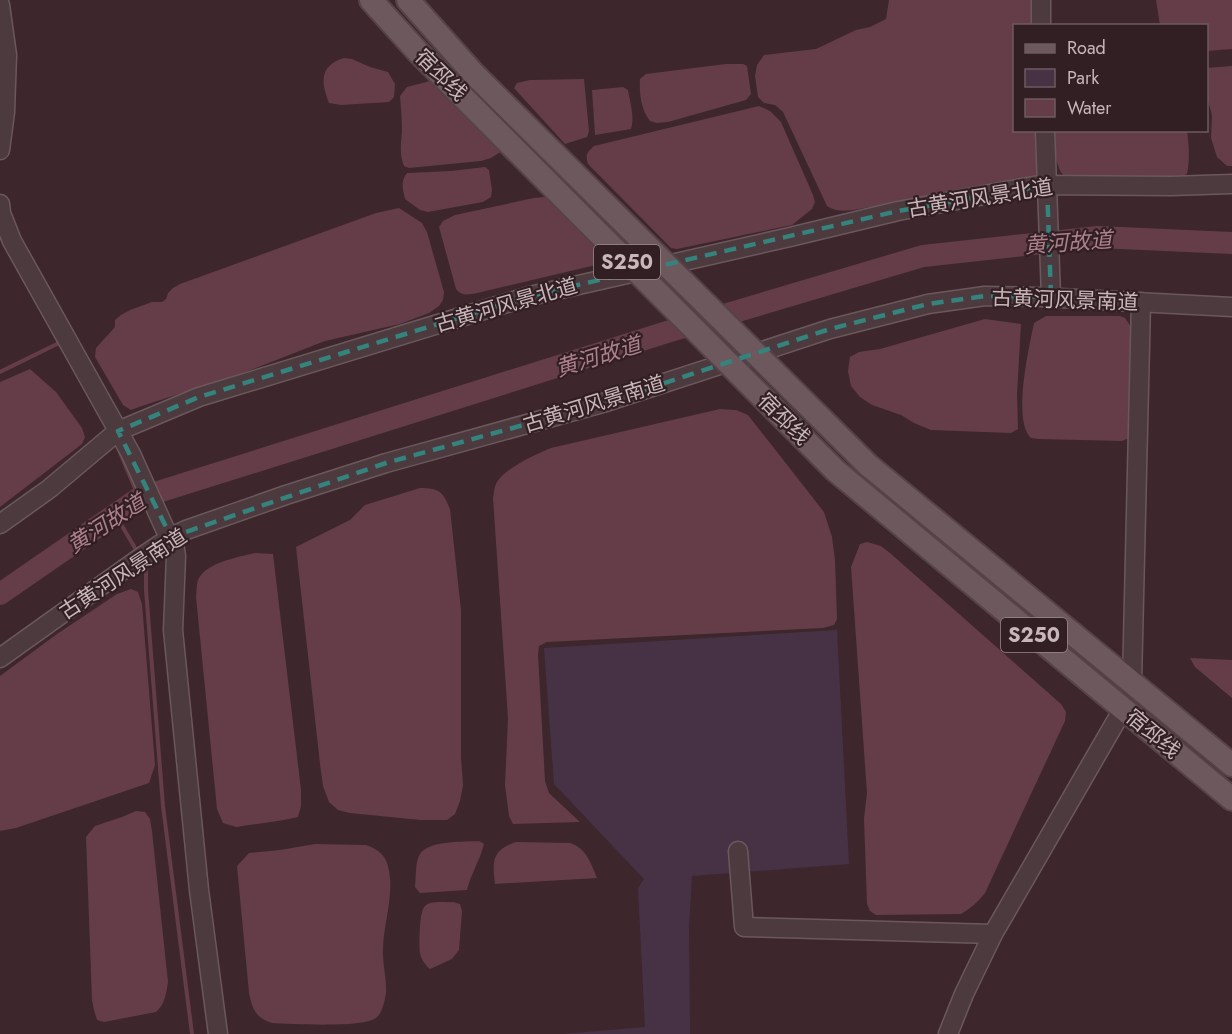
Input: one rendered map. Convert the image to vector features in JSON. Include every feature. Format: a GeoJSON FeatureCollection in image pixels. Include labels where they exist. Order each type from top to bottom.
{"type":"FeatureCollection","features":[{"type":"Feature","properties":{"kind":"main road","name":"宿邳线"},"geometry":{"type":"LineString","coordinates":[[371,0],[418,52],[836,471],[1232,799]]}},
{"type":"Feature","properties":{"kind":"main road","name":"宿邳线"},"geometry":{"type":"LineString","coordinates":[[408,0],[473,73],[868,465],[1232,765]]}},
{"type":"Feature","properties":{"kind":"street"},"geometry":{"type":"LineString","coordinates":[[1041,0],[1041,24]]}},
{"type":"Feature","properties":{"kind":"street"},"geometry":{"type":"LineString","coordinates":[[0,5],[7,55],[5,112],[0,150]]}},
{"type":"Feature","properties":{"kind":"street"},"geometry":{"type":"LineString","coordinates":[[1045,132],[1051,292]]}},
{"type":"Feature","properties":{"kind":"street","name":"古黄河风景北道"},"geometry":{"type":"LineString","coordinates":[[0,524],[49,489],[118,431],[199,398],[530,296],[898,211],[1038,185],[1047,191],[1232,184]]}},
{"type":"Feature","properties":{"kind":"street"},"geometry":{"type":"LineString","coordinates":[[0,210],[12,241],[131,454],[174,543],[176,556],[173,630],[199,890],[218,1034]]}},
{"type":"Feature","properties":{"kind":"street","name":"古黄河风景南道"},"geometry":{"type":"LineString","coordinates":[[0,658],[168,533],[186,530],[386,463],[603,403],[830,329],[928,304],[985,296],[1051,292],[1141,302],[1232,307]]}},
{"type":"Feature","properties":{"kind":"street"},"geometry":{"type":"LineString","coordinates":[[1132,682],[1141,302]]}},
{"type":"Feature","properties":{"kind":"street"},"geometry":{"type":"LineString","coordinates":[[948,1034],[964,994],[993,934],[1124,709]]}},
{"type":"Feature","properties":{"kind":"street"},"geometry":{"type":"LineString","coordinates":[[738,851],[744,927],[993,934]]}},
{"type":"Feature","properties":{"kind":"highlighted area"},"geometry":{"type":"Polygon","coordinates":[[[1047,185],[1051,297],[985,296],[928,304],[830,329],[603,403],[386,463],[171,537],[118,431],[199,397],[530,296],[898,211],[1047,185]]]}},
{"type":"Feature","properties":{"kind":"green space"},"geometry":{"type":"Polygon","coordinates":[[[837,630],[849,864],[692,876],[689,928],[690,1034],[562,1034],[645,1027],[638,888],[644,879],[554,784],[544,648],[837,630]]]}},
{"type":"Feature","properties":{"kind":"water"},"geometry":{"type":"Polygon","coordinates":[[[889,0],[1032,0],[1034,24],[1013,24],[1013,132],[1038,132],[1039,176],[854,210],[843,211],[827,206],[783,112],[775,105],[764,103],[758,97],[755,76],[757,65],[764,55],[816,49],[886,19],[889,0]]]}},
{"type":"Feature","properties":{"kind":"water"},"geometry":{"type":"Polygon","coordinates":[[[1156,0],[1232,0],[1232,49],[1208,51],[1208,24],[1160,24],[1156,0]]]}},
{"type":"Feature","properties":{"kind":"water"},"geometry":{"type":"Polygon","coordinates":[[[344,58],[388,72],[395,84],[394,97],[389,102],[341,105],[329,103],[324,88],[326,70],[336,61],[344,58]]]}},
{"type":"Feature","properties":{"kind":"water"},"geometry":{"type":"Polygon","coordinates":[[[726,64],[747,66],[751,94],[746,100],[668,122],[650,121],[644,112],[640,96],[640,79],[646,74],[726,64]]]}},
{"type":"Feature","properties":{"kind":"water"},"geometry":{"type":"Polygon","coordinates":[[[1232,66],[1232,166],[1227,166],[1217,157],[1211,138],[1212,115],[1208,101],[1208,68],[1232,66]]]}},
{"type":"Feature","properties":{"kind":"water"},"geometry":{"type":"Polygon","coordinates":[[[584,79],[589,131],[587,137],[565,144],[514,88],[517,83],[530,80],[584,79]]]}},
{"type":"Feature","properties":{"kind":"water"},"geometry":{"type":"Polygon","coordinates":[[[430,81],[440,84],[502,151],[481,161],[409,168],[404,166],[401,153],[400,96],[407,87],[430,81]]]}},
{"type":"Feature","properties":{"kind":"water"},"geometry":{"type":"Polygon","coordinates":[[[623,87],[628,90],[631,105],[631,129],[595,135],[592,90],[623,87]]]}},
{"type":"Feature","properties":{"kind":"water"},"geometry":{"type":"Polygon","coordinates":[[[759,106],[770,111],[781,122],[815,202],[812,209],[792,225],[677,249],[671,248],[588,164],[587,154],[594,146],[759,106]]]}},
{"type":"Feature","properties":{"kind":"water"},"geometry":{"type":"Polygon","coordinates":[[[1051,132],[1187,132],[1189,163],[1187,174],[1182,176],[1072,178],[1062,173],[1057,162],[1051,132]]]}},
{"type":"Feature","properties":{"kind":"water"},"geometry":{"type":"Polygon","coordinates":[[[485,167],[489,170],[492,190],[491,197],[483,202],[428,212],[420,210],[405,199],[403,183],[407,173],[485,167]]]}},
{"type":"Feature","properties":{"kind":"water"},"geometry":{"type":"Polygon","coordinates":[[[544,197],[551,199],[605,254],[608,260],[600,264],[473,294],[463,294],[458,291],[439,227],[443,221],[455,215],[544,197]]]}},
{"type":"Feature","properties":{"kind":"water"},"geometry":{"type":"Polygon","coordinates":[[[399,208],[422,223],[427,232],[444,292],[439,306],[429,313],[400,324],[325,341],[243,373],[131,410],[123,405],[95,357],[96,348],[115,327],[115,320],[121,315],[152,302],[162,302],[173,288],[180,284],[376,213],[399,208]]]}},
{"type":"Feature","properties":{"kind":"water"},"geometry":{"type":"Polygon","coordinates":[[[1046,316],[1120,316],[1125,318],[1135,339],[1129,438],[1122,441],[1031,438],[1025,429],[1023,416],[1024,383],[1034,323],[1046,316]]]}},
{"type":"Feature","properties":{"kind":"water"},"geometry":{"type":"Polygon","coordinates":[[[985,319],[1021,324],[1017,394],[1018,429],[1011,433],[931,430],[901,415],[872,405],[860,397],[851,386],[848,371],[850,357],[859,352],[880,349],[985,319]]]}},
{"type":"Feature","properties":{"kind":"water"},"geometry":{"type":"Polygon","coordinates":[[[30,369],[56,392],[82,428],[85,437],[82,444],[0,507],[0,382],[30,369]]]}},
{"type":"Feature","properties":{"kind":"water"},"geometry":{"type":"Polygon","coordinates":[[[720,409],[736,410],[748,415],[824,512],[832,537],[835,560],[837,619],[834,625],[823,628],[547,642],[539,646],[545,781],[549,793],[580,822],[513,824],[509,816],[505,785],[508,718],[493,498],[496,484],[505,473],[551,448],[720,409]]]}},
{"type":"Feature","properties":{"kind":"water"},"geometry":{"type":"Polygon","coordinates":[[[420,488],[440,492],[450,509],[461,610],[463,785],[455,814],[447,820],[420,820],[350,813],[338,810],[329,802],[323,786],[320,764],[296,547],[350,520],[365,505],[420,488]]]}},
{"type":"Feature","properties":{"kind":"water"},"geometry":{"type":"Polygon","coordinates":[[[867,542],[881,546],[890,553],[1061,704],[1066,712],[1065,721],[985,893],[961,914],[876,915],[870,911],[867,904],[864,818],[867,793],[851,567],[860,544],[867,542]]]}},
{"type":"Feature","properties":{"kind":"water"},"geometry":{"type":"Polygon","coordinates":[[[255,553],[273,554],[301,806],[298,817],[236,827],[223,823],[217,809],[196,597],[198,580],[203,572],[224,561],[255,553]]]}},
{"type":"Feature","properties":{"kind":"water"},"geometry":{"type":"Polygon","coordinates":[[[131,589],[138,592],[142,604],[155,765],[149,783],[16,828],[0,831],[0,676],[117,594],[131,589]]]}},
{"type":"Feature","properties":{"kind":"water"},"geometry":{"type":"Polygon","coordinates":[[[1190,658],[1232,660],[1232,698],[1195,667],[1190,658]]]}},
{"type":"Feature","properties":{"kind":"water"},"geometry":{"type":"Polygon","coordinates":[[[136,811],[145,812],[150,819],[168,982],[166,995],[156,1012],[104,1022],[97,1020],[92,1000],[86,837],[95,826],[136,811]]]}},
{"type":"Feature","properties":{"kind":"water"},"geometry":{"type":"Polygon","coordinates":[[[479,841],[484,844],[467,890],[420,893],[415,887],[417,861],[425,849],[439,844],[479,841]]]}},
{"type":"Feature","properties":{"kind":"water"},"geometry":{"type":"Polygon","coordinates":[[[516,842],[576,845],[587,857],[597,878],[495,884],[495,857],[502,849],[516,842]]]}},
{"type":"Feature","properties":{"kind":"water"},"geometry":{"type":"Polygon","coordinates":[[[315,844],[366,845],[380,852],[388,866],[390,897],[383,954],[386,993],[380,1013],[369,1021],[326,1025],[272,1023],[258,1016],[252,1004],[237,866],[249,853],[315,844]]]}},
{"type":"Feature","properties":{"kind":"water"},"geometry":{"type":"Polygon","coordinates":[[[431,903],[460,904],[462,911],[459,950],[452,959],[430,969],[422,960],[420,953],[423,909],[431,903]]]}},
{"type":"Feature","properties":{"kind":"waterway","name":"黄河故道"},"geometry":{"type":"LineString","coordinates":[[0,594],[139,498],[667,332],[923,256],[1098,237],[1232,243]]}},
{"type":"Feature","properties":{"kind":"waterway"},"geometry":{"type":"LineString","coordinates":[[0,372],[61,342]]}},
{"type":"Feature","properties":{"kind":"waterway"},"geometry":{"type":"LineString","coordinates":[[119,450],[139,498]]}},
{"type":"Feature","properties":{"kind":"waterway"},"geometry":{"type":"LineString","coordinates":[[115,514],[135,548]]}},
{"type":"Feature","properties":{"kind":"waterway"},"geometry":{"type":"LineString","coordinates":[[146,568],[163,806],[192,1034]]}}]}
